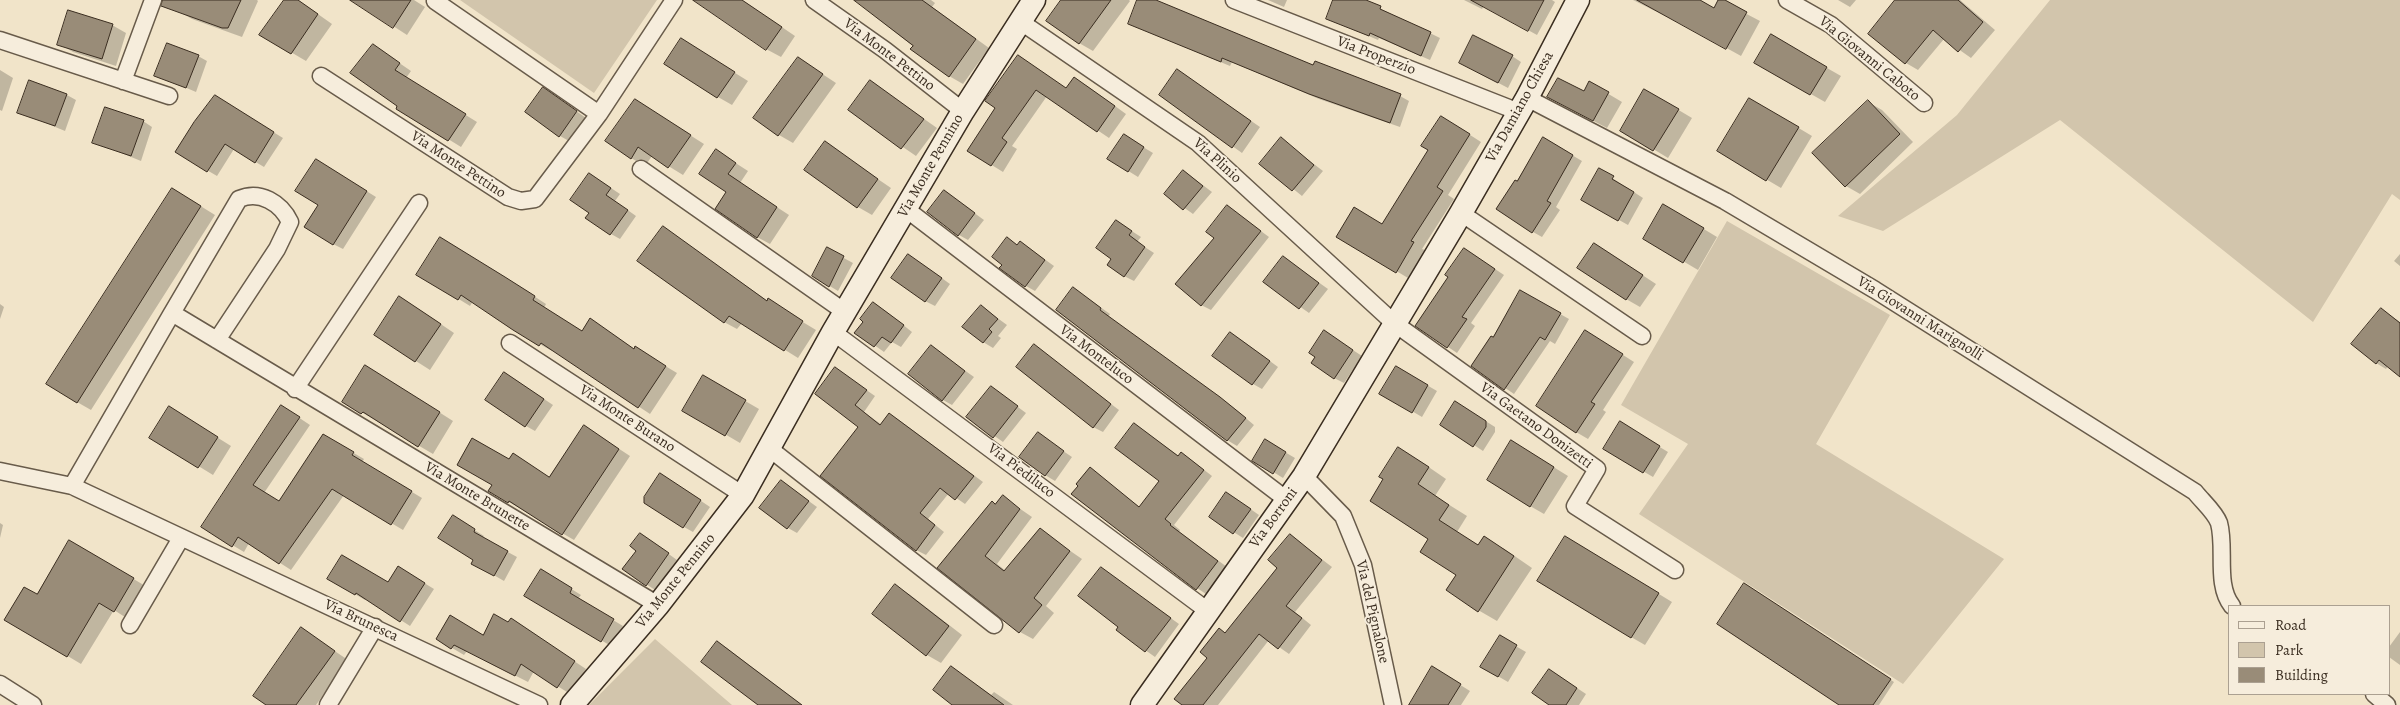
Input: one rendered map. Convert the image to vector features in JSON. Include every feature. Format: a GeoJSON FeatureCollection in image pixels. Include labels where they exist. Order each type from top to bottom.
{"type":"FeatureCollection","features":[{"type":"Feature","properties":{"kind":"street"},"geometry":{"type":"LineString","coordinates":[[123,82],[153,0]]}},
{"type":"Feature","properties":{"kind":"street","name":"Via Monte Pettino"},"geometry":{"type":"LineString","coordinates":[[321,76],[508,197],[521,201],[535,200],[599,114],[674,0]]}},
{"type":"Feature","properties":{"kind":"street","name":"Via Monte Pettino"},"geometry":{"type":"LineString","coordinates":[[814,0],[885,50],[963,111]]}},
{"type":"Feature","properties":{"kind":"street","name":"Via Monte Pennino"},"geometry":{"type":"LineString","coordinates":[[572,705],[658,605],[743,495],[770,450],[833,332],[963,111],[1034,0]]}},
{"type":"Feature","properties":{"kind":"street","name":"Via Properzio"},"geometry":{"type":"LineString","coordinates":[[1234,0],[1523,105]]}},
{"type":"Feature","properties":{"kind":"street","name":"Via Damiano Chiesa"},"geometry":{"type":"LineString","coordinates":[[1394,323],[1461,213],[1523,105],[1578,0]]}},
{"type":"Feature","properties":{"kind":"street","name":"Via Giovanni Caboto"},"geometry":{"type":"LineString","coordinates":[[1788,0],[1831,25],[1924,103]]}},
{"type":"Feature","properties":{"kind":"street"},"geometry":{"type":"LineString","coordinates":[[435,1],[599,114]]}},
{"type":"Feature","properties":{"kind":"street","name":"Via Plinio"},"geometry":{"type":"LineString","coordinates":[[1020,22],[1198,143],[1394,323]]}},
{"type":"Feature","properties":{"kind":"street"},"geometry":{"type":"LineString","coordinates":[[0,40],[169,96]]}},
{"type":"Feature","properties":{"kind":"street","name":"Via Giovanni Marignolli"},"geometry":{"type":"LineString","coordinates":[[1523,105],[1726,201],[1883,295],[2195,492],[2218,521],[2223,542],[2223,580],[2228,600],[2231,605]]}},
{"type":"Feature","properties":{"kind":"street"},"geometry":{"type":"LineString","coordinates":[[641,169],[845,312]]}},
{"type":"Feature","properties":{"kind":"street"},"geometry":{"type":"LineString","coordinates":[[72,486],[239,198],[250,194],[267,198],[285,212],[290,222],[277,249],[217,340]]}},
{"type":"Feature","properties":{"kind":"street"},"geometry":{"type":"LineString","coordinates":[[295,389],[419,203]]}},
{"type":"Feature","properties":{"kind":"street","name":"Via Monteluco"},"geometry":{"type":"LineString","coordinates":[[906,209],[1287,500]]}},
{"type":"Feature","properties":{"kind":"street"},"geometry":{"type":"LineString","coordinates":[[1461,213],[1642,336]]}},
{"type":"Feature","properties":{"kind":"street","name":"Via Monte Brunette"},"geometry":{"type":"LineString","coordinates":[[172,313],[295,389],[658,605]]}},
{"type":"Feature","properties":{"kind":"street","name":"Via Borroni"},"geometry":{"type":"LineString","coordinates":[[1142,705],[1304,476],[1394,323]]}},
{"type":"Feature","properties":{"kind":"street","name":"Via Gaetano Donizetti"},"geometry":{"type":"LineString","coordinates":[[1394,323],[1597,469],[1575,506],[1675,570]]}},
{"type":"Feature","properties":{"kind":"street","name":"Via Piediluco"},"geometry":{"type":"LineString","coordinates":[[833,332],[1208,610]]}},
{"type":"Feature","properties":{"kind":"street","name":"Via Monte Burano"},"geometry":{"type":"LineString","coordinates":[[510,343],[743,495]]}},
{"type":"Feature","properties":{"kind":"street"},"geometry":{"type":"LineString","coordinates":[[770,450],[994,625]]}},
{"type":"Feature","properties":{"kind":"street","name":"Via Brunesca"},"geometry":{"type":"LineString","coordinates":[[0,472],[72,486],[539,705]]}},
{"type":"Feature","properties":{"kind":"street","name":"Via del Pignalone"},"geometry":{"type":"LineString","coordinates":[[1304,476],[1343,516],[1363,565],[1393,705]]}},
{"type":"Feature","properties":{"kind":"street"},"geometry":{"type":"LineString","coordinates":[[130,625],[181,538]]}},
{"type":"Feature","properties":{"kind":"street"},"geometry":{"type":"LineString","coordinates":[[328,705],[375,627]]}},
{"type":"Feature","properties":{"kind":"street"},"geometry":{"type":"LineString","coordinates":[[0,684],[33,705]]}},
{"type":"Feature","properties":{"kind":"street"},"geometry":{"type":"LineString","coordinates":[[2375,695],[2387,705]]}},
{"type":"Feature","properties":{"kind":"green space"},"geometry":{"type":"Polygon","coordinates":[[[460,0],[657,0],[594,93],[460,0]]]}},
{"type":"Feature","properties":{"kind":"green space"},"geometry":{"type":"Polygon","coordinates":[[[2050,0],[2400,0],[2400,200],[2392,194],[2313,322],[2060,120],[1883,231],[1838,216],[1957,115],[2050,0]]]}},
{"type":"Feature","properties":{"kind":"green space"},"geometry":{"type":"Polygon","coordinates":[[[1727,221],[1890,315],[1816,444],[2004,559],[1903,684],[1639,514],[1688,444],[1621,405],[1727,221]]]}},
{"type":"Feature","properties":{"kind":"green space"},"geometry":{"type":"Polygon","coordinates":[[[655,639],[732,705],[589,705],[655,639]]]}},
{"type":"Feature","properties":{"kind":"building"},"geometry":{"type":"Polygon","coordinates":[[[163,0],[241,0],[228,28],[222,28],[161,6],[163,0]]]}},
{"type":"Feature","properties":{"kind":"building"},"geometry":{"type":"Polygon","coordinates":[[[284,0],[298,0],[318,14],[291,54],[259,35],[284,0]]]}},
{"type":"Feature","properties":{"kind":"building"},"geometry":{"type":"Polygon","coordinates":[[[350,0],[411,0],[393,28],[350,0]]]}},
{"type":"Feature","properties":{"kind":"building"},"geometry":{"type":"Polygon","coordinates":[[[693,0],[742,0],[782,27],[766,50],[693,0]]]}},
{"type":"Feature","properties":{"kind":"building"},"geometry":{"type":"Polygon","coordinates":[[[854,0],[922,0],[976,39],[949,77],[910,49],[913,46],[854,0]]]}},
{"type":"Feature","properties":{"kind":"building"},"geometry":{"type":"Polygon","coordinates":[[[1061,0],[1111,0],[1079,44],[1046,21],[1061,0]]]}},
{"type":"Feature","properties":{"kind":"building"},"geometry":{"type":"Polygon","coordinates":[[[1137,0],[1156,0],[1313,65],[1315,61],[1401,94],[1390,123],[1309,94],[1222,58],[1221,62],[1128,24],[1137,0]]]}},
{"type":"Feature","properties":{"kind":"building"},"geometry":{"type":"Polygon","coordinates":[[[1333,0],[1366,0],[1381,6],[1380,9],[1431,32],[1421,56],[1370,33],[1369,36],[1326,19],[1333,0]]]}},
{"type":"Feature","properties":{"kind":"building"},"geometry":{"type":"Polygon","coordinates":[[[1471,0],[1544,0],[1528,31],[1471,0]]]}},
{"type":"Feature","properties":{"kind":"building"},"geometry":{"type":"Polygon","coordinates":[[[1637,0],[1700,0],[1714,8],[1718,0],[1725,0],[1747,12],[1726,49],[1637,0]]]}},
{"type":"Feature","properties":{"kind":"building"},"geometry":{"type":"Polygon","coordinates":[[[1895,0],[1958,0],[1983,22],[1958,52],[1933,30],[1905,64],[1868,34],[1895,0]]]}},
{"type":"Feature","properties":{"kind":"building"},"geometry":{"type":"Polygon","coordinates":[[[68,10],[113,24],[102,59],[57,45],[68,10]]]}},
{"type":"Feature","properties":{"kind":"building"},"geometry":{"type":"Polygon","coordinates":[[[1771,34],[1827,67],[1810,95],[1754,63],[1771,34]]]}},
{"type":"Feature","properties":{"kind":"building"},"geometry":{"type":"Polygon","coordinates":[[[1473,35],[1513,55],[1498,83],[1459,63],[1473,35]]]}},
{"type":"Feature","properties":{"kind":"building"},"geometry":{"type":"Polygon","coordinates":[[[681,38],[735,72],[717,98],[664,64],[681,38]]]}},
{"type":"Feature","properties":{"kind":"building"},"geometry":{"type":"Polygon","coordinates":[[[167,43],[199,55],[186,88],[154,76],[167,43]]]}},
{"type":"Feature","properties":{"kind":"building"},"geometry":{"type":"Polygon","coordinates":[[[373,44],[400,63],[395,70],[466,114],[448,141],[396,109],[397,106],[350,73],[373,44]]]}},
{"type":"Feature","properties":{"kind":"building"},"geometry":{"type":"Polygon","coordinates":[[[1018,55],[1066,88],[1074,77],[1115,106],[1097,132],[1036,90],[1002,138],[1007,142],[991,166],[967,151],[995,108],[985,101],[1018,55]]]}},
{"type":"Feature","properties":{"kind":"building"},"geometry":{"type":"Polygon","coordinates":[[[798,57],[823,74],[778,136],[753,118],[798,57]]]}},
{"type":"Feature","properties":{"kind":"building"},"geometry":{"type":"Polygon","coordinates":[[[1177,69],[1251,121],[1232,148],[1159,95],[1177,69]]]}},
{"type":"Feature","properties":{"kind":"building"},"geometry":{"type":"Polygon","coordinates":[[[1558,78],[1584,91],[1589,81],[1609,92],[1593,121],[1547,97],[1558,78]]]}},
{"type":"Feature","properties":{"kind":"building"},"geometry":{"type":"Polygon","coordinates":[[[29,80],[67,94],[55,126],[17,113],[29,80]]]}},
{"type":"Feature","properties":{"kind":"building"},"geometry":{"type":"Polygon","coordinates":[[[870,80],[924,119],[901,149],[848,110],[870,80]]]}},
{"type":"Feature","properties":{"kind":"building"},"geometry":{"type":"Polygon","coordinates":[[[543,87],[577,111],[559,137],[525,112],[543,87]]]}},
{"type":"Feature","properties":{"kind":"building"},"geometry":{"type":"Polygon","coordinates":[[[1644,89],[1679,109],[1653,151],[1620,131],[1644,89]]]}},
{"type":"Feature","properties":{"kind":"building"},"geometry":{"type":"Polygon","coordinates":[[[215,95],[274,132],[255,163],[225,144],[207,172],[175,152],[194,122],[215,95]]]}},
{"type":"Feature","properties":{"kind":"building"},"geometry":{"type":"Polygon","coordinates":[[[1749,98],[1799,127],[1766,181],[1717,151],[1749,98]]]}},
{"type":"Feature","properties":{"kind":"building"},"geometry":{"type":"Polygon","coordinates":[[[635,99],[691,135],[668,168],[638,147],[631,159],[605,141],[635,99]]]}},
{"type":"Feature","properties":{"kind":"building"},"geometry":{"type":"Polygon","coordinates":[[[1868,100],[1900,134],[1845,187],[1812,153],[1868,100]]]}},
{"type":"Feature","properties":{"kind":"building"},"geometry":{"type":"Polygon","coordinates":[[[105,107],[144,120],[131,156],[92,143],[105,107]]]}},
{"type":"Feature","properties":{"kind":"building"},"geometry":{"type":"Polygon","coordinates":[[[1441,116],[1470,134],[1437,187],[1443,191],[1411,241],[1414,242],[1396,273],[1336,237],[1354,207],[1382,224],[1428,150],[1421,146],[1441,116]]]}},
{"type":"Feature","properties":{"kind":"building"},"geometry":{"type":"Polygon","coordinates":[[[1124,134],[1144,147],[1128,172],[1107,159],[1124,134]]]}},
{"type":"Feature","properties":{"kind":"building"},"geometry":{"type":"Polygon","coordinates":[[[1281,137],[1314,165],[1292,191],[1259,164],[1281,137]]]}},
{"type":"Feature","properties":{"kind":"building"},"geometry":{"type":"Polygon","coordinates":[[[1543,137],[1573,155],[1547,201],[1551,203],[1532,233],[1496,209],[1515,180],[1517,181],[1543,137]]]}},
{"type":"Feature","properties":{"kind":"building"},"geometry":{"type":"Polygon","coordinates":[[[825,141],[878,179],[857,208],[804,170],[825,141]]]}},
{"type":"Feature","properties":{"kind":"building"},"geometry":{"type":"Polygon","coordinates":[[[716,149],[736,163],[728,174],[777,207],[757,238],[715,209],[726,192],[699,174],[716,149]]]}},
{"type":"Feature","properties":{"kind":"building"},"geometry":{"type":"Polygon","coordinates":[[[316,159],[367,191],[333,245],[304,227],[318,205],[295,191],[316,159]]]}},
{"type":"Feature","properties":{"kind":"building"},"geometry":{"type":"Polygon","coordinates":[[[1599,168],[1614,176],[1612,179],[1634,192],[1618,221],[1581,200],[1599,168]]]}},
{"type":"Feature","properties":{"kind":"building"},"geometry":{"type":"Polygon","coordinates":[[[1183,170],[1203,186],[1183,210],[1164,194],[1183,170]]]}},
{"type":"Feature","properties":{"kind":"building"},"geometry":{"type":"Polygon","coordinates":[[[589,173],[611,188],[606,195],[628,210],[610,235],[585,218],[589,213],[570,200],[589,173]]]}},
{"type":"Feature","properties":{"kind":"building"},"geometry":{"type":"Polygon","coordinates":[[[172,188],[201,206],[77,403],[46,384],[172,188]]]}},
{"type":"Feature","properties":{"kind":"building"},"geometry":{"type":"Polygon","coordinates":[[[944,190],[975,213],[958,236],[927,212],[944,190]]]}},
{"type":"Feature","properties":{"kind":"building"},"geometry":{"type":"Polygon","coordinates":[[[1663,204],[1704,228],[1683,263],[1643,239],[1663,204]]]}},
{"type":"Feature","properties":{"kind":"building"},"geometry":{"type":"Polygon","coordinates":[[[1227,205],[1261,231],[1201,306],[1175,284],[1214,238],[1206,232],[1227,205]]]}},
{"type":"Feature","properties":{"kind":"building"},"geometry":{"type":"Polygon","coordinates":[[[1116,220],[1132,231],[1129,235],[1145,247],[1124,277],[1107,265],[1111,259],[1096,248],[1116,220]]]}},
{"type":"Feature","properties":{"kind":"building"},"geometry":{"type":"Polygon","coordinates":[[[663,226],[767,301],[768,298],[803,321],[784,351],[729,316],[724,323],[637,261],[663,226]]]}},
{"type":"Feature","properties":{"kind":"building"},"geometry":{"type":"Polygon","coordinates":[[[440,237],[535,296],[533,300],[582,331],[590,318],[634,349],[635,346],[666,366],[638,408],[541,343],[539,346],[461,295],[458,300],[416,275],[440,237]]]}},
{"type":"Feature","properties":{"kind":"building"},"geometry":{"type":"Polygon","coordinates":[[[1007,237],[1017,245],[1020,241],[1045,260],[1025,287],[999,268],[1002,265],[992,257],[1007,237]]]}},
{"type":"Feature","properties":{"kind":"building"},"geometry":{"type":"Polygon","coordinates":[[[1594,243],[1643,275],[1626,300],[1577,268],[1594,243]]]}},
{"type":"Feature","properties":{"kind":"building"},"geometry":{"type":"Polygon","coordinates":[[[827,247],[844,256],[829,287],[812,276],[827,247]]]}},
{"type":"Feature","properties":{"kind":"building"},"geometry":{"type":"Polygon","coordinates":[[[1464,248],[1495,269],[1462,317],[1467,319],[1447,348],[1415,326],[1448,277],[1445,275],[1464,248]]]}},
{"type":"Feature","properties":{"kind":"building"},"geometry":{"type":"Polygon","coordinates":[[[908,254],[942,278],[925,302],[891,278],[908,254]]]}},
{"type":"Feature","properties":{"kind":"building"},"geometry":{"type":"Polygon","coordinates":[[[1283,256],[1319,283],[1299,309],[1263,282],[1283,256]]]}},
{"type":"Feature","properties":{"kind":"building"},"geometry":{"type":"Polygon","coordinates":[[[1073,287],[1101,308],[1100,310],[1246,418],[1227,441],[1056,310],[1073,287]]]}},
{"type":"Feature","properties":{"kind":"building"},"geometry":{"type":"Polygon","coordinates":[[[1520,290],[1561,313],[1545,340],[1540,337],[1504,390],[1471,366],[1491,336],[1493,337],[1520,290]]]}},
{"type":"Feature","properties":{"kind":"building"},"geometry":{"type":"Polygon","coordinates":[[[399,296],[441,324],[415,362],[374,335],[399,296]]]}},
{"type":"Feature","properties":{"kind":"building"},"geometry":{"type":"Polygon","coordinates":[[[873,302],[904,325],[891,343],[882,337],[874,347],[854,333],[863,322],[860,319],[873,302]]]}},
{"type":"Feature","properties":{"kind":"building"},"geometry":{"type":"Polygon","coordinates":[[[981,305],[998,319],[989,329],[992,332],[983,343],[962,327],[981,305]]]}},
{"type":"Feature","properties":{"kind":"building"},"geometry":{"type":"Polygon","coordinates":[[[2381,308],[2400,323],[2400,377],[2379,360],[2376,364],[2351,344],[2381,308]]]}},
{"type":"Feature","properties":{"kind":"building"},"geometry":{"type":"Polygon","coordinates":[[[1324,330],[1353,350],[1334,379],[1311,363],[1315,357],[1309,353],[1324,330]]]}},
{"type":"Feature","properties":{"kind":"building"},"geometry":{"type":"Polygon","coordinates":[[[1585,330],[1623,354],[1591,402],[1595,404],[1576,433],[1536,406],[1585,330]]]}},
{"type":"Feature","properties":{"kind":"building"},"geometry":{"type":"Polygon","coordinates":[[[1230,332],[1270,361],[1252,385],[1212,356],[1230,332]]]}},
{"type":"Feature","properties":{"kind":"building"},"geometry":{"type":"Polygon","coordinates":[[[1034,344],[1111,404],[1093,428],[1016,367],[1034,344]]]}},
{"type":"Feature","properties":{"kind":"building"},"geometry":{"type":"Polygon","coordinates":[[[931,345],[965,371],[942,401],[908,374],[931,345]]]}},
{"type":"Feature","properties":{"kind":"building"},"geometry":{"type":"Polygon","coordinates":[[[365,365],[440,412],[418,447],[363,412],[361,414],[342,402],[365,365]]]}},
{"type":"Feature","properties":{"kind":"building"},"geometry":{"type":"Polygon","coordinates":[[[1396,366],[1428,385],[1412,413],[1379,394],[1396,366]]]}},
{"type":"Feature","properties":{"kind":"building"},"geometry":{"type":"Polygon","coordinates":[[[835,367],[867,390],[855,405],[880,425],[889,413],[974,476],[955,500],[940,488],[920,513],[935,525],[916,551],[820,476],[858,427],[815,394],[835,367]]]}},
{"type":"Feature","properties":{"kind":"building"},"geometry":{"type":"Polygon","coordinates":[[[504,372],[544,399],[525,427],[485,400],[504,372]]]}},
{"type":"Feature","properties":{"kind":"building"},"geometry":{"type":"Polygon","coordinates":[[[703,375],[746,400],[725,436],[682,411],[703,375]]]}},
{"type":"Feature","properties":{"kind":"building"},"geometry":{"type":"Polygon","coordinates":[[[991,386],[1018,406],[993,438],[966,417],[991,386]]]}},
{"type":"Feature","properties":{"kind":"building"},"geometry":{"type":"Polygon","coordinates":[[[1455,401],[1486,421],[1486,427],[1473,447],[1440,425],[1455,401]]]}},
{"type":"Feature","properties":{"kind":"building"},"geometry":{"type":"Polygon","coordinates":[[[281,405],[300,417],[253,485],[279,501],[323,434],[354,452],[352,455],[412,491],[391,525],[332,489],[279,564],[238,537],[232,547],[201,527],[281,405]]]}},
{"type":"Feature","properties":{"kind":"building"},"geometry":{"type":"Polygon","coordinates":[[[169,406],[218,437],[198,468],[149,438],[169,406]]]}},
{"type":"Feature","properties":{"kind":"building"},"geometry":{"type":"Polygon","coordinates":[[[1620,421],[1660,446],[1643,473],[1603,449],[1620,421]]]}},
{"type":"Feature","properties":{"kind":"building"},"geometry":{"type":"Polygon","coordinates":[[[1134,423],[1178,456],[1181,452],[1204,470],[1165,519],[1170,525],[1218,561],[1196,590],[1071,494],[1078,486],[1076,484],[1090,467],[1139,507],[1159,481],[1115,448],[1134,423]]]}},
{"type":"Feature","properties":{"kind":"building"},"geometry":{"type":"Polygon","coordinates":[[[584,425],[619,449],[562,535],[509,501],[508,503],[488,491],[492,485],[457,465],[472,438],[509,459],[513,453],[549,477],[584,425]]]}},
{"type":"Feature","properties":{"kind":"building"},"geometry":{"type":"Polygon","coordinates":[[[1038,432],[1064,451],[1045,476],[1019,457],[1038,432]]]}},
{"type":"Feature","properties":{"kind":"building"},"geometry":{"type":"Polygon","coordinates":[[[1265,439],[1286,452],[1273,474],[1252,461],[1265,439]]]}},
{"type":"Feature","properties":{"kind":"building"},"geometry":{"type":"Polygon","coordinates":[[[1511,440],[1554,467],[1530,507],[1487,480],[1511,440]]]}},
{"type":"Feature","properties":{"kind":"building"},"geometry":{"type":"Polygon","coordinates":[[[1398,447],[1429,467],[1418,484],[1449,505],[1439,520],[1478,545],[1484,536],[1514,556],[1478,612],[1446,590],[1456,575],[1420,552],[1428,539],[1370,501],[1383,479],[1379,477],[1398,447]]]}},
{"type":"Feature","properties":{"kind":"building"},"geometry":{"type":"Polygon","coordinates":[[[660,473],[701,500],[683,528],[644,503],[644,497],[660,473]]]}},
{"type":"Feature","properties":{"kind":"building"},"geometry":{"type":"Polygon","coordinates":[[[781,480],[809,501],[787,529],[759,508],[781,480]]]}},
{"type":"Feature","properties":{"kind":"building"},"geometry":{"type":"Polygon","coordinates":[[[1226,492],[1251,509],[1233,534],[1209,517],[1226,492]]]}},
{"type":"Feature","properties":{"kind":"building"},"geometry":{"type":"Polygon","coordinates":[[[1003,495],[1020,509],[985,556],[1004,571],[1040,528],[1070,551],[1034,598],[1042,605],[1019,633],[937,568],[992,501],[995,504],[1003,495]]]}},
{"type":"Feature","properties":{"kind":"building"},"geometry":{"type":"Polygon","coordinates":[[[453,515],[475,529],[474,532],[508,551],[494,576],[471,564],[473,560],[438,538],[453,515]]]}},
{"type":"Feature","properties":{"kind":"building"},"geometry":{"type":"Polygon","coordinates":[[[640,533],[669,553],[646,586],[622,569],[636,551],[630,546],[640,533]]]}},
{"type":"Feature","properties":{"kind":"building"},"geometry":{"type":"Polygon","coordinates":[[[1290,534],[1322,560],[1286,606],[1302,618],[1278,649],[1259,634],[1203,705],[1182,705],[1174,699],[1207,658],[1200,652],[1219,628],[1225,633],[1277,568],[1268,560],[1290,534]]]}},
{"type":"Feature","properties":{"kind":"building"},"geometry":{"type":"Polygon","coordinates":[[[1565,536],[1659,593],[1631,638],[1537,581],[1565,536]]]}},
{"type":"Feature","properties":{"kind":"building"},"geometry":{"type":"Polygon","coordinates":[[[69,540],[134,578],[114,612],[99,603],[67,657],[4,620],[24,587],[37,594],[69,540]]]}},
{"type":"Feature","properties":{"kind":"building"},"geometry":{"type":"Polygon","coordinates":[[[342,555],[388,582],[398,566],[425,583],[400,622],[356,593],[355,595],[327,579],[342,555]]]}},
{"type":"Feature","properties":{"kind":"building"},"geometry":{"type":"Polygon","coordinates":[[[1101,567],[1171,618],[1145,652],[1116,630],[1118,627],[1078,596],[1101,567]]]}},
{"type":"Feature","properties":{"kind":"building"},"geometry":{"type":"Polygon","coordinates":[[[541,569],[572,588],[570,593],[614,619],[601,642],[524,596],[541,569]]]}},
{"type":"Feature","properties":{"kind":"building"},"geometry":{"type":"Polygon","coordinates":[[[1744,583],[1891,679],[1873,705],[1839,705],[1717,624],[1744,583]]]}},
{"type":"Feature","properties":{"kind":"building"},"geometry":{"type":"Polygon","coordinates":[[[895,584],[949,626],[926,656],[872,614],[895,584]]]}},
{"type":"Feature","properties":{"kind":"building"},"geometry":{"type":"Polygon","coordinates":[[[494,614],[508,622],[511,618],[575,661],[557,688],[521,664],[515,676],[454,645],[451,649],[436,639],[450,615],[483,635],[494,614]]]}},
{"type":"Feature","properties":{"kind":"building"},"geometry":{"type":"Polygon","coordinates":[[[301,627],[335,651],[296,705],[266,705],[253,696],[301,627]]]}},
{"type":"Feature","properties":{"kind":"building"},"geometry":{"type":"Polygon","coordinates":[[[1500,635],[1517,645],[1498,677],[1480,667],[1500,635]]]}},
{"type":"Feature","properties":{"kind":"building"},"geometry":{"type":"Polygon","coordinates":[[[717,641],[802,705],[758,705],[701,662],[717,641]]]}},
{"type":"Feature","properties":{"kind":"building"},"geometry":{"type":"Polygon","coordinates":[[[951,666],[1004,705],[952,705],[933,690],[951,666]]]}},
{"type":"Feature","properties":{"kind":"building"},"geometry":{"type":"Polygon","coordinates":[[[1432,666],[1461,684],[1448,705],[1409,705],[1432,666]]]}},
{"type":"Feature","properties":{"kind":"building"},"geometry":{"type":"Polygon","coordinates":[[[1549,669],[1577,688],[1566,705],[1549,705],[1532,693],[1549,669]]]}}]}
